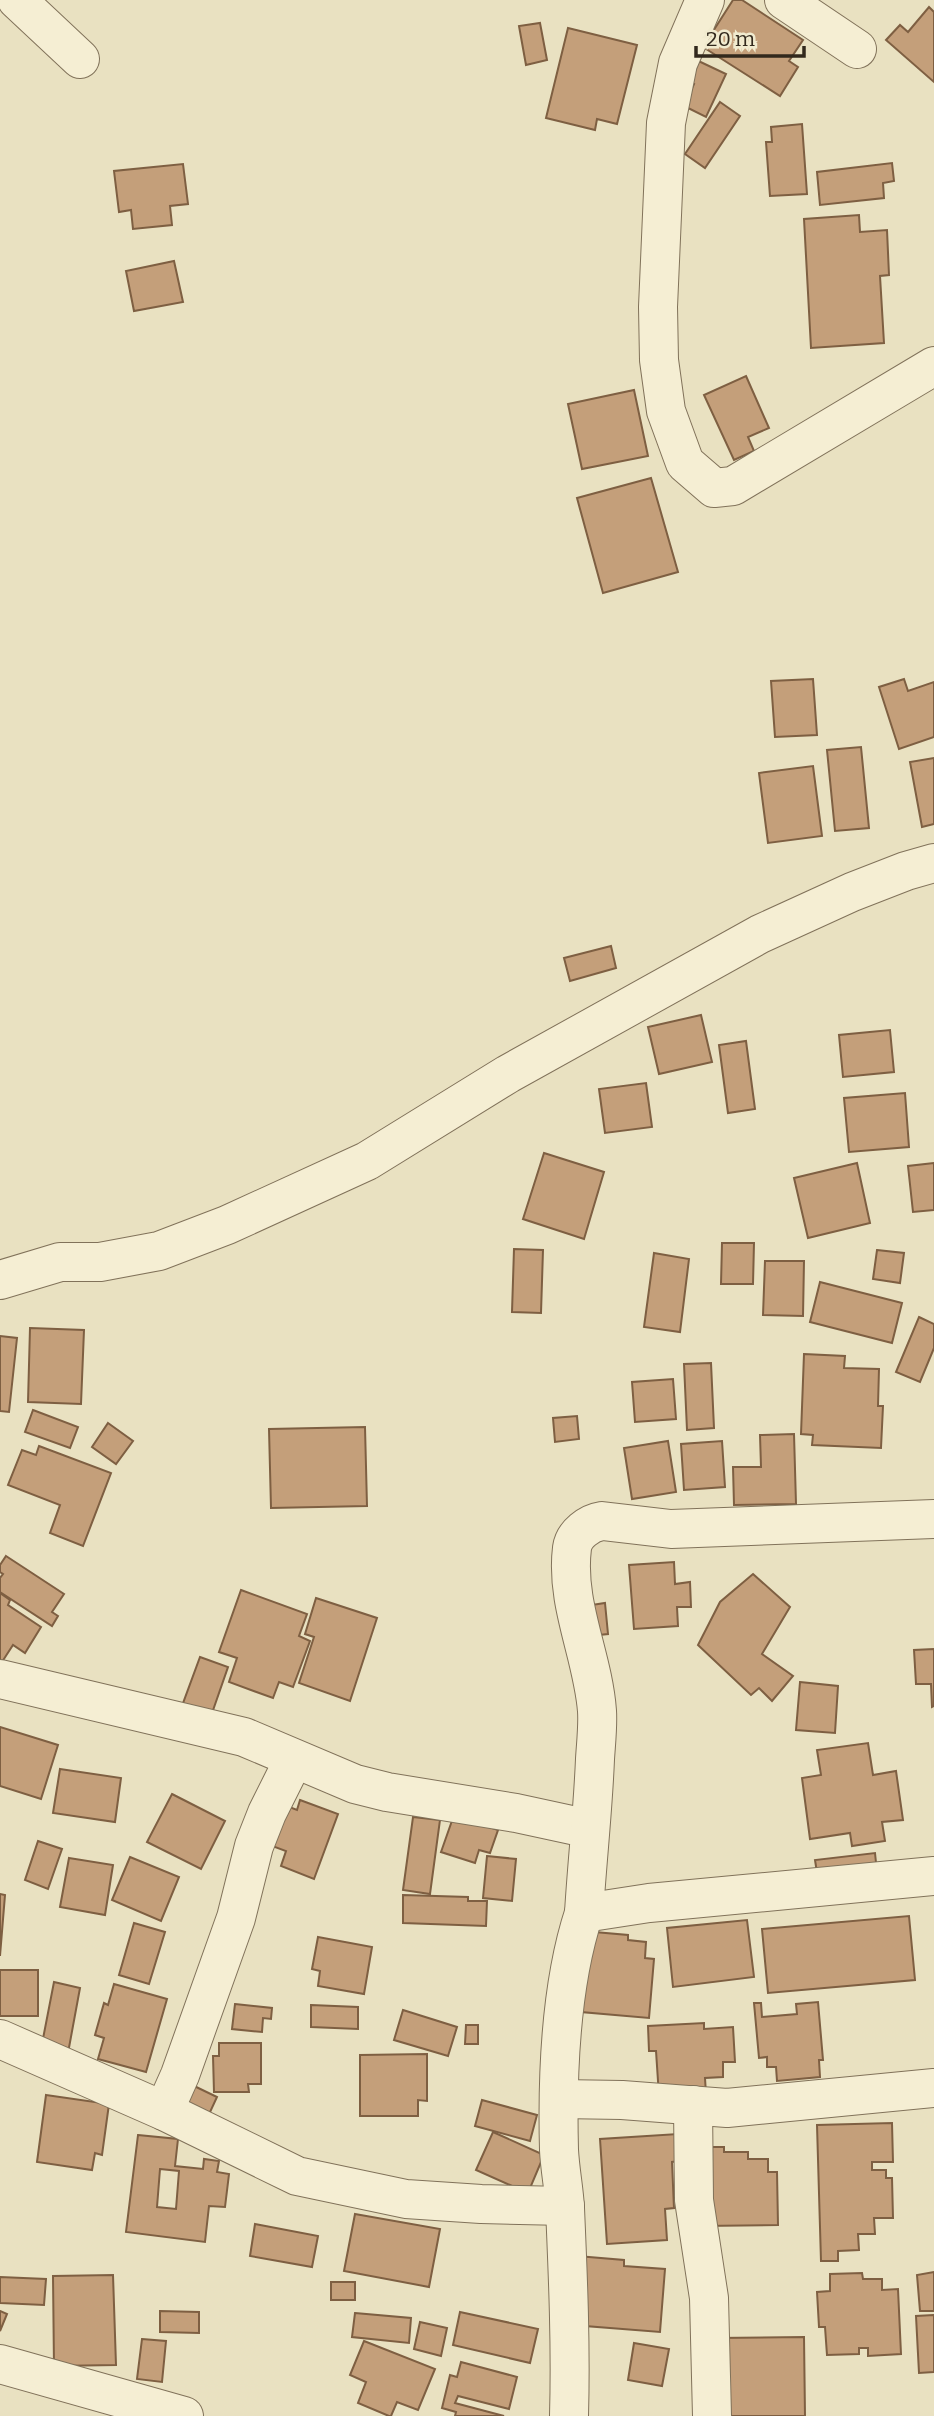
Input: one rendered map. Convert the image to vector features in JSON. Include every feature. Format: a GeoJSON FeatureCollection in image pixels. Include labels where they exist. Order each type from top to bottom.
{"type":"FeatureCollection","features":[{"type":"Feature","properties":{"kind":"street"},"geometry":{"type":"LineString","coordinates":[[17,0],[80,59]]}},
{"type":"Feature","properties":{"kind":"street"},"geometry":{"type":"LineString","coordinates":[[705,0],[678,63],[666,123],[662,194],[659,360],[666,411],[685,463],[713,488],[733,486],[934,366]]}},
{"type":"Feature","properties":{"kind":"street"},"geometry":{"type":"LineString","coordinates":[[784,0],[857,49]]}},
{"type":"Feature","properties":{"kind":"street"},"geometry":{"type":"LineString","coordinates":[[0,1280],[60,1262],[100,1262],[159,1251],[227,1225],[367,1161],[509,1074],[760,934],[852,892],[934,863]]}},
{"type":"Feature","properties":{"kind":"street"},"geometry":{"type":"LineString","coordinates":[[569,2416],[565,2206],[559,2151],[563,2018],[570,1967],[584,1913],[597,1710],[570,1574],[573,1544],[584,1529],[593,1522],[601,1521],[671,1529],[934,1519]]}},
{"type":"Feature","properties":{"kind":"street"},"geometry":{"type":"LineString","coordinates":[[0,1679],[244,1737],[355,1784],[590,1829]]}},
{"type":"Feature","properties":{"kind":"street"},"geometry":{"type":"LineString","coordinates":[[164,2111],[180,2075],[236,1918],[254,1846],[294,1759]]}},
{"type":"Feature","properties":{"kind":"street"},"geometry":{"type":"LineString","coordinates":[[584,1913],[649,1903],[934,1876]]}},
{"type":"Feature","properties":{"kind":"street"},"geometry":{"type":"LineString","coordinates":[[0,2039],[164,2111],[297,2176],[406,2199],[565,2206]]}},
{"type":"Feature","properties":{"kind":"street"},"geometry":{"type":"LineString","coordinates":[[560,2099],[622,2100],[727,2108],[934,2088]]}},
{"type":"Feature","properties":{"kind":"street"},"geometry":{"type":"LineString","coordinates":[[693,2105],[694,2200],[709,2298],[712,2416]]}},
{"type":"Feature","properties":{"kind":"street"},"geometry":{"type":"LineString","coordinates":[[0,2364],[184,2416]]}},
{"type":"Feature","properties":{"kind":"building"},"geometry":{"type":"Polygon","coordinates":[[[733,0],[742,0],[803,40],[789,61],[798,67],[780,96],[703,47],[733,0]]]}},
{"type":"Feature","properties":{"kind":"building"},"geometry":{"type":"Polygon","coordinates":[[[929,7],[934,12],[934,82],[886,40],[900,25],[908,32],[929,7]]]}},
{"type":"Feature","properties":{"kind":"building"},"geometry":{"type":"Polygon","coordinates":[[[540,23],[547,60],[526,65],[519,26],[540,23]]]}},
{"type":"Feature","properties":{"kind":"building"},"geometry":{"type":"Polygon","coordinates":[[[568,28],[637,45],[617,124],[597,119],[595,130],[546,118],[568,28]]]}},
{"type":"Feature","properties":{"kind":"building"},"geometry":{"type":"Polygon","coordinates":[[[690,57],[726,74],[706,117],[684,106],[694,84],[681,78],[690,57]]]}},
{"type":"Feature","properties":{"kind":"building"},"geometry":{"type":"Polygon","coordinates":[[[720,102],[740,116],[705,168],[685,154],[720,102]]]}},
{"type":"Feature","properties":{"kind":"building"},"geometry":{"type":"Polygon","coordinates":[[[802,124],[807,194],[770,196],[766,142],[772,142],[771,127],[802,124]]]}},
{"type":"Feature","properties":{"kind":"building"},"geometry":{"type":"Polygon","coordinates":[[[892,163],[894,181],[883,183],[884,198],[820,205],[817,172],[892,163]]]}},
{"type":"Feature","properties":{"kind":"building"},"geometry":{"type":"Polygon","coordinates":[[[183,164],[188,204],[170,206],[172,225],[133,229],[131,210],[119,212],[114,171],[183,164]]]}},
{"type":"Feature","properties":{"kind":"building"},"geometry":{"type":"Polygon","coordinates":[[[859,215],[860,232],[887,230],[889,275],[880,276],[884,343],[811,348],[804,219],[859,215]]]}},
{"type":"Feature","properties":{"kind":"building"},"geometry":{"type":"Polygon","coordinates":[[[174,261],[183,302],[134,311],[126,271],[174,261]]]}},
{"type":"Feature","properties":{"kind":"building"},"geometry":{"type":"Polygon","coordinates":[[[746,376],[769,428],[748,437],[754,451],[734,460],[704,395],[746,376]]]}},
{"type":"Feature","properties":{"kind":"building"},"geometry":{"type":"Polygon","coordinates":[[[634,390],[648,456],[582,469],[568,404],[634,390]]]}},
{"type":"Feature","properties":{"kind":"building"},"geometry":{"type":"Polygon","coordinates":[[[651,478],[678,572],[603,593],[577,498],[651,478]]]}},
{"type":"Feature","properties":{"kind":"building"},"geometry":{"type":"Polygon","coordinates":[[[813,679],[817,735],[775,737],[771,681],[813,679]]]}},
{"type":"Feature","properties":{"kind":"building"},"geometry":{"type":"Polygon","coordinates":[[[904,679],[908,691],[934,682],[934,737],[899,749],[879,687],[904,679]]]}},
{"type":"Feature","properties":{"kind":"building"},"geometry":{"type":"Polygon","coordinates":[[[861,747],[869,828],[835,831],[827,750],[861,747]]]}},
{"type":"Feature","properties":{"kind":"building"},"geometry":{"type":"Polygon","coordinates":[[[934,758],[934,824],[922,827],[910,762],[934,758]]]}},
{"type":"Feature","properties":{"kind":"building"},"geometry":{"type":"Polygon","coordinates":[[[813,766],[822,836],[768,843],[759,773],[813,766]]]}},
{"type":"Feature","properties":{"kind":"building"},"geometry":{"type":"Polygon","coordinates":[[[611,946],[616,968],[570,981],[564,958],[611,946]]]}},
{"type":"Feature","properties":{"kind":"building"},"geometry":{"type":"Polygon","coordinates":[[[701,1015],[712,1062],[659,1074],[648,1027],[701,1015]]]}},
{"type":"Feature","properties":{"kind":"building"},"geometry":{"type":"Polygon","coordinates":[[[890,1030],[894,1072],[843,1077],[839,1035],[890,1030]]]}},
{"type":"Feature","properties":{"kind":"building"},"geometry":{"type":"Polygon","coordinates":[[[746,1041],[755,1109],[728,1113],[719,1045],[746,1041]]]}},
{"type":"Feature","properties":{"kind":"building"},"geometry":{"type":"Polygon","coordinates":[[[646,1083],[652,1127],[605,1133],[599,1089],[646,1083]]]}},
{"type":"Feature","properties":{"kind":"building"},"geometry":{"type":"Polygon","coordinates":[[[905,1093],[909,1147],[849,1152],[844,1098],[905,1093]]]}},
{"type":"Feature","properties":{"kind":"building"},"geometry":{"type":"Polygon","coordinates":[[[544,1153],[604,1172],[584,1239],[523,1219],[544,1153]]]}},
{"type":"Feature","properties":{"kind":"building"},"geometry":{"type":"Polygon","coordinates":[[[857,1163],[870,1223],[808,1238],[794,1178],[857,1163]]]}},
{"type":"Feature","properties":{"kind":"building"},"geometry":{"type":"Polygon","coordinates":[[[934,1163],[934,1210],[913,1212],[908,1166],[934,1163]]]}},
{"type":"Feature","properties":{"kind":"building"},"geometry":{"type":"Polygon","coordinates":[[[722,1243],[754,1243],[753,1284],[721,1284],[722,1243]]]}},
{"type":"Feature","properties":{"kind":"building"},"geometry":{"type":"Polygon","coordinates":[[[514,1249],[543,1250],[541,1313],[512,1312],[514,1249]]]}},
{"type":"Feature","properties":{"kind":"building"},"geometry":{"type":"Polygon","coordinates":[[[877,1250],[904,1253],[900,1283],[873,1279],[877,1250]]]}},
{"type":"Feature","properties":{"kind":"building"},"geometry":{"type":"Polygon","coordinates":[[[654,1253],[689,1259],[680,1332],[644,1327],[654,1253]]]}},
{"type":"Feature","properties":{"kind":"building"},"geometry":{"type":"Polygon","coordinates":[[[765,1261],[804,1261],[803,1316],[763,1315],[765,1261]]]}},
{"type":"Feature","properties":{"kind":"building"},"geometry":{"type":"Polygon","coordinates":[[[820,1282],[902,1303],[892,1343],[810,1322],[820,1282]]]}},
{"type":"Feature","properties":{"kind":"building"},"geometry":{"type":"Polygon","coordinates":[[[919,1317],[934,1324],[934,1348],[920,1382],[896,1372],[919,1317]]]}},
{"type":"Feature","properties":{"kind":"building"},"geometry":{"type":"Polygon","coordinates":[[[30,1328],[84,1330],[81,1404],[28,1402],[30,1328]]]}},
{"type":"Feature","properties":{"kind":"building"},"geometry":{"type":"Polygon","coordinates":[[[0,1336],[17,1338],[9,1412],[0,1411],[0,1336]]]}},
{"type":"Feature","properties":{"kind":"building"},"geometry":{"type":"Polygon","coordinates":[[[804,1354],[845,1356],[844,1368],[879,1369],[878,1406],[883,1406],[881,1448],[812,1445],[813,1435],[801,1434],[804,1354]]]}},
{"type":"Feature","properties":{"kind":"building"},"geometry":{"type":"Polygon","coordinates":[[[711,1363],[714,1428],[687,1430],[684,1364],[711,1363]]]}},
{"type":"Feature","properties":{"kind":"building"},"geometry":{"type":"Polygon","coordinates":[[[673,1379],[676,1419],[635,1422],[632,1382],[673,1379]]]}},
{"type":"Feature","properties":{"kind":"building"},"geometry":{"type":"Polygon","coordinates":[[[33,1410],[78,1427],[70,1448],[25,1432],[33,1410]]]}},
{"type":"Feature","properties":{"kind":"building"},"geometry":{"type":"Polygon","coordinates":[[[577,1416],[579,1439],[555,1442],[553,1418],[577,1416]]]}},
{"type":"Feature","properties":{"kind":"building"},"geometry":{"type":"Polygon","coordinates":[[[108,1423],[133,1441],[116,1464],[92,1447],[108,1423]]]}},
{"type":"Feature","properties":{"kind":"building"},"geometry":{"type":"Polygon","coordinates":[[[365,1427],[367,1506],[271,1508],[269,1429],[365,1427]]]}},
{"type":"Feature","properties":{"kind":"building"},"geometry":{"type":"Polygon","coordinates":[[[794,1434],[796,1504],[734,1505],[733,1467],[761,1467],[760,1435],[794,1434]]]}},
{"type":"Feature","properties":{"kind":"building"},"geometry":{"type":"Polygon","coordinates":[[[668,1441],[676,1492],[632,1499],[624,1448],[668,1441]]]}},
{"type":"Feature","properties":{"kind":"building"},"geometry":{"type":"Polygon","coordinates":[[[722,1441],[725,1487],[684,1490],[681,1444],[722,1441]]]}},
{"type":"Feature","properties":{"kind":"building"},"geometry":{"type":"Polygon","coordinates":[[[39,1446],[111,1473],[83,1546],[50,1533],[60,1505],[8,1485],[22,1450],[36,1455],[39,1446]]]}},
{"type":"Feature","properties":{"kind":"building"},"geometry":{"type":"Polygon","coordinates":[[[6,1556],[64,1594],[52,1612],[58,1616],[52,1626],[0,1592],[0,1578],[3,1574],[0,1572],[0,1565],[6,1556]]]}},
{"type":"Feature","properties":{"kind":"building"},"geometry":{"type":"Polygon","coordinates":[[[674,1562],[675,1584],[690,1582],[691,1607],[677,1607],[678,1626],[634,1629],[629,1565],[674,1562]]]}},
{"type":"Feature","properties":{"kind":"building"},"geometry":{"type":"Polygon","coordinates":[[[753,1574],[790,1607],[762,1654],[793,1676],[772,1701],[759,1688],[751,1695],[698,1645],[720,1602],[753,1574]]]}},
{"type":"Feature","properties":{"kind":"building"},"geometry":{"type":"Polygon","coordinates":[[[241,1590],[307,1614],[299,1636],[310,1641],[293,1687],[279,1682],[273,1698],[229,1682],[237,1658],[219,1652],[241,1590]]]}},
{"type":"Feature","properties":{"kind":"building"},"geometry":{"type":"Polygon","coordinates":[[[0,1593],[10,1600],[8,1605],[41,1627],[25,1653],[13,1645],[0,1665],[0,1593]]]}},
{"type":"Feature","properties":{"kind":"building"},"geometry":{"type":"Polygon","coordinates":[[[316,1598],[377,1618],[350,1701],[299,1683],[314,1637],[305,1634],[316,1598]]]}},
{"type":"Feature","properties":{"kind":"building"},"geometry":{"type":"Polygon","coordinates":[[[605,1603],[608,1634],[589,1636],[585,1606],[605,1603]]]}},
{"type":"Feature","properties":{"kind":"building"},"geometry":{"type":"Polygon","coordinates":[[[934,1649],[932,1707],[931,1684],[916,1684],[914,1650],[934,1649]]]}},
{"type":"Feature","properties":{"kind":"building"},"geometry":{"type":"Polygon","coordinates":[[[200,1657],[228,1667],[211,1716],[182,1706],[200,1657]]]}},
{"type":"Feature","properties":{"kind":"building"},"geometry":{"type":"Polygon","coordinates":[[[800,1682],[838,1686],[835,1733],[796,1730],[800,1682]]]}},
{"type":"Feature","properties":{"kind":"building"},"geometry":{"type":"Polygon","coordinates":[[[0,1727],[58,1745],[41,1799],[0,1786],[0,1727]]]}},
{"type":"Feature","properties":{"kind":"building"},"geometry":{"type":"Polygon","coordinates":[[[868,1743],[873,1775],[896,1771],[903,1820],[882,1822],[885,1841],[852,1846],[850,1833],[810,1839],[802,1778],[821,1775],[817,1750],[868,1743]]]}},
{"type":"Feature","properties":{"kind":"building"},"geometry":{"type":"Polygon","coordinates":[[[60,1769],[121,1778],[115,1822],[53,1813],[60,1769]]]}},
{"type":"Feature","properties":{"kind":"building"},"geometry":{"type":"Polygon","coordinates":[[[172,1794],[225,1821],[201,1869],[147,1842],[172,1794]]]}},
{"type":"Feature","properties":{"kind":"building"},"geometry":{"type":"Polygon","coordinates":[[[300,1800],[338,1814],[314,1879],[281,1866],[286,1851],[264,1843],[279,1803],[297,1810],[300,1800]]]}},
{"type":"Feature","properties":{"kind":"building"},"geometry":{"type":"Polygon","coordinates":[[[454,1815],[498,1830],[490,1853],[479,1850],[475,1863],[441,1852],[454,1815]]]}},
{"type":"Feature","properties":{"kind":"building"},"geometry":{"type":"Polygon","coordinates":[[[413,1817],[440,1820],[430,1894],[403,1890],[413,1817]]]}},
{"type":"Feature","properties":{"kind":"building"},"geometry":{"type":"Polygon","coordinates":[[[38,1841],[62,1849],[48,1889],[25,1880],[38,1841]]]}},
{"type":"Feature","properties":{"kind":"building"},"geometry":{"type":"Polygon","coordinates":[[[875,1853],[877,1872],[818,1879],[815,1860],[875,1853]]]}},
{"type":"Feature","properties":{"kind":"building"},"geometry":{"type":"Polygon","coordinates":[[[487,1856],[516,1859],[512,1901],[483,1898],[487,1856]]]}},
{"type":"Feature","properties":{"kind":"building"},"geometry":{"type":"Polygon","coordinates":[[[130,1857],[179,1877],[161,1921],[112,1900],[130,1857]]]}},
{"type":"Feature","properties":{"kind":"building"},"geometry":{"type":"Polygon","coordinates":[[[69,1858],[113,1865],[105,1915],[60,1907],[69,1858]]]}},
{"type":"Feature","properties":{"kind":"building"},"geometry":{"type":"Polygon","coordinates":[[[0,1894],[5,1895],[0,1956],[0,1894]]]}},
{"type":"Feature","properties":{"kind":"building"},"geometry":{"type":"Polygon","coordinates":[[[403,1895],[468,1897],[468,1901],[487,1901],[486,1926],[403,1923],[403,1895]]]}},
{"type":"Feature","properties":{"kind":"building"},"geometry":{"type":"Polygon","coordinates":[[[909,1916],[915,1980],[768,1993],[762,1929],[909,1916]]]}},
{"type":"Feature","properties":{"kind":"building"},"geometry":{"type":"Polygon","coordinates":[[[747,1920],[754,1977],[673,1987],[667,1928],[747,1920]]]}},
{"type":"Feature","properties":{"kind":"building"},"geometry":{"type":"Polygon","coordinates":[[[134,1923],[165,1932],[149,1984],[119,1975],[134,1923]]]}},
{"type":"Feature","properties":{"kind":"building"},"geometry":{"type":"Polygon","coordinates":[[[583,1931],[628,1935],[628,1940],[646,1942],[645,1958],[654,1959],[649,2018],[581,2012],[583,1931]]]}},
{"type":"Feature","properties":{"kind":"building"},"geometry":{"type":"Polygon","coordinates":[[[318,1937],[372,1947],[364,1994],[318,1986],[320,1971],[312,1969],[318,1937]]]}},
{"type":"Feature","properties":{"kind":"building"},"geometry":{"type":"Polygon","coordinates":[[[0,1970],[38,1970],[38,2016],[0,2016],[0,1970]]]}},
{"type":"Feature","properties":{"kind":"building"},"geometry":{"type":"Polygon","coordinates":[[[54,1982],[80,1988],[68,2053],[41,2049],[54,1982]]]}},
{"type":"Feature","properties":{"kind":"building"},"geometry":{"type":"Polygon","coordinates":[[[114,1984],[167,1999],[146,2072],[98,2059],[104,2038],[95,2035],[104,2003],[108,2005],[114,1984]]]}},
{"type":"Feature","properties":{"kind":"building"},"geometry":{"type":"Polygon","coordinates":[[[818,2002],[823,2060],[819,2060],[820,2077],[777,2081],[776,2067],[767,2067],[767,2057],[759,2058],[754,2003],[761,2003],[762,2017],[797,2014],[796,2004],[818,2002]]]}},
{"type":"Feature","properties":{"kind":"building"},"geometry":{"type":"Polygon","coordinates":[[[235,2004],[272,2008],[271,2019],[263,2018],[262,2032],[232,2029],[235,2004]]]}},
{"type":"Feature","properties":{"kind":"building"},"geometry":{"type":"Polygon","coordinates":[[[311,2005],[358,2007],[358,2029],[311,2027],[311,2005]]]}},
{"type":"Feature","properties":{"kind":"building"},"geometry":{"type":"Polygon","coordinates":[[[403,2010],[457,2027],[448,2056],[394,2040],[403,2010]]]}},
{"type":"Feature","properties":{"kind":"building"},"geometry":{"type":"Polygon","coordinates":[[[704,2023],[704,2029],[733,2027],[735,2062],[723,2062],[723,2077],[705,2078],[706,2094],[659,2096],[656,2051],[649,2051],[648,2026],[704,2023]]]}},
{"type":"Feature","properties":{"kind":"building"},"geometry":{"type":"Polygon","coordinates":[[[466,2025],[478,2025],[478,2044],[465,2044],[466,2025]]]}},
{"type":"Feature","properties":{"kind":"building"},"geometry":{"type":"Polygon","coordinates":[[[219,2043],[261,2043],[261,2084],[248,2084],[249,2092],[214,2092],[213,2056],[219,2056],[219,2043]]]}},
{"type":"Feature","properties":{"kind":"building"},"geometry":{"type":"Polygon","coordinates":[[[427,2054],[427,2101],[418,2100],[418,2116],[360,2116],[360,2055],[427,2054]]]}},
{"type":"Feature","properties":{"kind":"building"},"geometry":{"type":"Polygon","coordinates":[[[188,2083],[217,2097],[205,2123],[176,2109],[188,2083]]]}},
{"type":"Feature","properties":{"kind":"building"},"geometry":{"type":"Polygon","coordinates":[[[46,2095],[109,2104],[102,2155],[95,2153],[92,2170],[37,2162],[46,2095]]]}},
{"type":"Feature","properties":{"kind":"building"},"geometry":{"type":"Polygon","coordinates":[[[482,2100],[537,2115],[530,2141],[475,2126],[482,2100]]]}},
{"type":"Feature","properties":{"kind":"building"},"geometry":{"type":"Polygon","coordinates":[[[892,2123],[893,2162],[872,2162],[872,2170],[886,2170],[886,2178],[892,2178],[893,2218],[874,2218],[875,2234],[858,2234],[859,2250],[838,2251],[838,2261],[821,2261],[817,2125],[892,2123]]]}},
{"type":"Feature","properties":{"kind":"building"},"geometry":{"type":"Polygon","coordinates":[[[493,2132],[544,2155],[528,2193],[476,2170],[493,2132]]]}},
{"type":"Feature","properties":{"kind":"building"},"geometry":{"type":"Polygon","coordinates":[[[678,2134],[680,2161],[672,2162],[674,2208],[665,2209],[667,2240],[607,2244],[600,2139],[678,2134]]]}},
{"type":"Feature","properties":{"kind":"building"},"geometry":{"type":"Polygon","coordinates":[[[138,2135],[178,2139],[175,2166],[203,2169],[204,2159],[219,2161],[217,2172],[229,2174],[225,2207],[209,2206],[205,2242],[126,2232],[138,2135]],[[160,2169],[157,2207],[176,2209],[179,2171],[160,2169]]]}},
{"type":"Feature","properties":{"kind":"building"},"geometry":{"type":"Polygon","coordinates":[[[701,2147],[724,2147],[724,2152],[748,2152],[748,2159],[768,2159],[768,2172],[777,2172],[778,2225],[701,2226],[701,2147]]]}},
{"type":"Feature","properties":{"kind":"building"},"geometry":{"type":"Polygon","coordinates":[[[355,2214],[440,2229],[429,2287],[344,2271],[355,2214]]]}},
{"type":"Feature","properties":{"kind":"building"},"geometry":{"type":"Polygon","coordinates":[[[255,2224],[318,2236],[312,2267],[250,2256],[255,2224]]]}},
{"type":"Feature","properties":{"kind":"building"},"geometry":{"type":"Polygon","coordinates":[[[577,2256],[624,2260],[624,2266],[665,2269],[660,2332],[585,2326],[577,2256]]]}},
{"type":"Feature","properties":{"kind":"building"},"geometry":{"type":"Polygon","coordinates":[[[934,2272],[934,2311],[920,2311],[917,2275],[934,2272]]]}},
{"type":"Feature","properties":{"kind":"building"},"geometry":{"type":"Polygon","coordinates":[[[862,2273],[863,2279],[882,2279],[882,2290],[898,2289],[901,2354],[868,2356],[868,2348],[859,2348],[859,2354],[827,2355],[825,2327],[819,2327],[817,2292],[830,2291],[830,2274],[862,2273]]]}},
{"type":"Feature","properties":{"kind":"building"},"geometry":{"type":"Polygon","coordinates":[[[113,2275],[116,2365],[54,2366],[53,2276],[113,2275]]]}},
{"type":"Feature","properties":{"kind":"building"},"geometry":{"type":"Polygon","coordinates":[[[0,2277],[46,2279],[44,2305],[0,2303],[0,2277]]]}},
{"type":"Feature","properties":{"kind":"building"},"geometry":{"type":"Polygon","coordinates":[[[331,2282],[355,2282],[355,2300],[331,2300],[331,2282]]]}},
{"type":"Feature","properties":{"kind":"building"},"geometry":{"type":"Polygon","coordinates":[[[0,2311],[7,2314],[0,2331],[0,2311]]]}},
{"type":"Feature","properties":{"kind":"building"},"geometry":{"type":"Polygon","coordinates":[[[160,2311],[199,2312],[199,2333],[160,2332],[160,2311]]]}},
{"type":"Feature","properties":{"kind":"building"},"geometry":{"type":"Polygon","coordinates":[[[460,2312],[538,2329],[530,2363],[453,2345],[460,2312]]]}},
{"type":"Feature","properties":{"kind":"building"},"geometry":{"type":"Polygon","coordinates":[[[355,2313],[411,2318],[409,2343],[352,2337],[355,2313]]]}},
{"type":"Feature","properties":{"kind":"building"},"geometry":{"type":"Polygon","coordinates":[[[934,2315],[934,2372],[919,2373],[916,2316],[934,2315]]]}},
{"type":"Feature","properties":{"kind":"building"},"geometry":{"type":"Polygon","coordinates":[[[420,2322],[447,2328],[441,2356],[414,2349],[420,2322]]]}},
{"type":"Feature","properties":{"kind":"building"},"geometry":{"type":"Polygon","coordinates":[[[804,2337],[805,2416],[716,2416],[716,2338],[804,2337]]]}},
{"type":"Feature","properties":{"kind":"building"},"geometry":{"type":"Polygon","coordinates":[[[142,2339],[166,2341],[162,2382],[137,2379],[142,2339]]]}},
{"type":"Feature","properties":{"kind":"building"},"geometry":{"type":"Polygon","coordinates":[[[364,2341],[435,2369],[418,2410],[397,2402],[389,2416],[358,2403],[366,2382],[350,2375],[364,2341]]]}},
{"type":"Feature","properties":{"kind":"building"},"geometry":{"type":"Polygon","coordinates":[[[634,2343],[669,2349],[662,2386],[628,2380],[634,2343]]]}},
{"type":"Feature","properties":{"kind":"building"},"geometry":{"type":"Polygon","coordinates":[[[461,2362],[517,2377],[509,2409],[458,2396],[455,2403],[504,2416],[455,2416],[456,2412],[442,2408],[450,2375],[457,2377],[461,2362]]]}}]}
